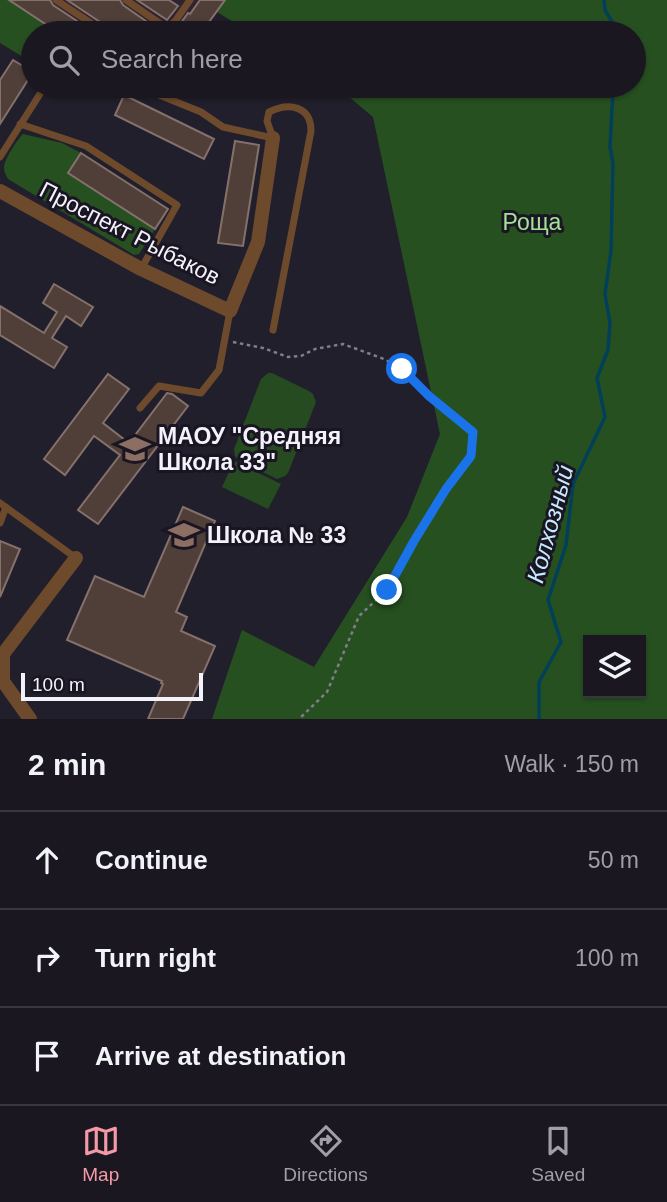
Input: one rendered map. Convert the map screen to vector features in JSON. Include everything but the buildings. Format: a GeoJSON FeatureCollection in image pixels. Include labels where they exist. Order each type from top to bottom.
{"type":"FeatureCollection","features":[{"type":"Feature","properties":{"kind":"street","name":"Проспект Рыбаков"},"geometry":{"type":"LineString","coordinates":[[0,191],[141,269],[230,311],[258,242],[273,138]]}},
{"type":"Feature","properties":{"kind":"street"},"geometry":{"type":"LineString","coordinates":[[30,719],[1,683],[3,654],[76,558]]}},
{"type":"Feature","properties":{"kind":"lane"},"geometry":{"type":"LineString","coordinates":[[57,0],[88,21]]}},
{"type":"Feature","properties":{"kind":"lane"},"geometry":{"type":"LineString","coordinates":[[127,0],[153,21]]}},
{"type":"Feature","properties":{"kind":"lane"},"geometry":{"type":"LineString","coordinates":[[173,21],[190,0]]}},
{"type":"Feature","properties":{"kind":"lane"},"geometry":{"type":"LineString","coordinates":[[0,156],[36,98]]}},
{"type":"Feature","properties":{"kind":"lane"},"geometry":{"type":"LineString","coordinates":[[167,98],[201,112],[223,127],[273,138]]}},
{"type":"Feature","properties":{"kind":"lane"},"geometry":{"type":"LineString","coordinates":[[273,138],[267,121],[269,112],[282,107],[295,107],[309,118],[312,131],[273,330]]}},
{"type":"Feature","properties":{"kind":"lane"},"geometry":{"type":"LineString","coordinates":[[20,124],[86,146],[177,205],[141,269]]}},
{"type":"Feature","properties":{"kind":"lane"},"geometry":{"type":"LineString","coordinates":[[140,408],[159,386],[201,393],[219,370],[230,311]]}},
{"type":"Feature","properties":{"kind":"lane"},"geometry":{"type":"LineString","coordinates":[[0,523],[3,505],[76,558]]}},
{"type":"Feature","properties":{"kind":"path"},"geometry":{"type":"LineString","coordinates":[[224,341],[288,356],[301,356],[315,349],[343,344],[353,347],[402,369],[429,396],[473,432],[471,456],[446,489],[387,590],[359,616],[327,692],[299,719]]}},
{"type":"Feature","properties":{"kind":"shaded area"},"geometry":{"type":"Polygon","coordinates":[[[11,0],[227,0],[211,21],[42,21],[11,0]]]}},
{"type":"Feature","properties":{"kind":"green space"},"geometry":{"type":"Polygon","coordinates":[[[0,0],[9,0],[41,21],[21,21],[21,56],[0,43],[0,0]]]}},
{"type":"Feature","properties":{"kind":"green space","name":"Роща"},"geometry":{"type":"Polygon","coordinates":[[[225,0],[667,0],[667,719],[212,719],[242,630],[314,667],[407,517],[440,434],[373,117],[350,98],[646,98],[646,21],[232,21],[217,12],[225,0]]]}},
{"type":"Feature","properties":{"kind":"green space"},"geometry":{"type":"Polygon","coordinates":[[[23,134],[62,143],[81,153],[69,173],[155,229],[139,254],[134,255],[8,179],[4,170],[5,163],[23,134]]]}},
{"type":"Feature","properties":{"kind":"green space"},"geometry":{"type":"Polygon","coordinates":[[[268,373],[309,391],[316,402],[288,473],[277,479],[240,461],[235,456],[234,449],[261,379],[268,373]]]}},
{"type":"Feature","properties":{"kind":"green space"},"geometry":{"type":"Polygon","coordinates":[[[234,461],[281,484],[268,509],[222,487],[234,461]]]}},
{"type":"Feature","properties":{"kind":"waterway","name":"Колхозный"},"geometry":{"type":"LineString","coordinates":[[604,0],[605,10],[612,21]]}},
{"type":"Feature","properties":{"kind":"waterway","name":"Колхозный"},"geometry":{"type":"LineString","coordinates":[[539,719],[539,682],[561,642],[548,600],[566,545],[573,484],[605,417],[597,378],[608,350],[610,323],[605,294],[611,251],[613,163],[610,147],[613,98]]}},
{"type":"Feature","properties":{"kind":"place","name":"МАОУ \"Средняя Школа 33\""},"geometry":{"type":"Point","coordinates":[135,449]}},
{"type":"Feature","properties":{"kind":"place","name":"Школа № 33"},"geometry":{"type":"Point","coordinates":[184,535]}},
{"type":"Feature","properties":{"kind":"route"},"geometry":{"type":"LineString","coordinates":[[387,590],[446,489],[471,456],[473,432],[429,396],[402,369]]}}]}
